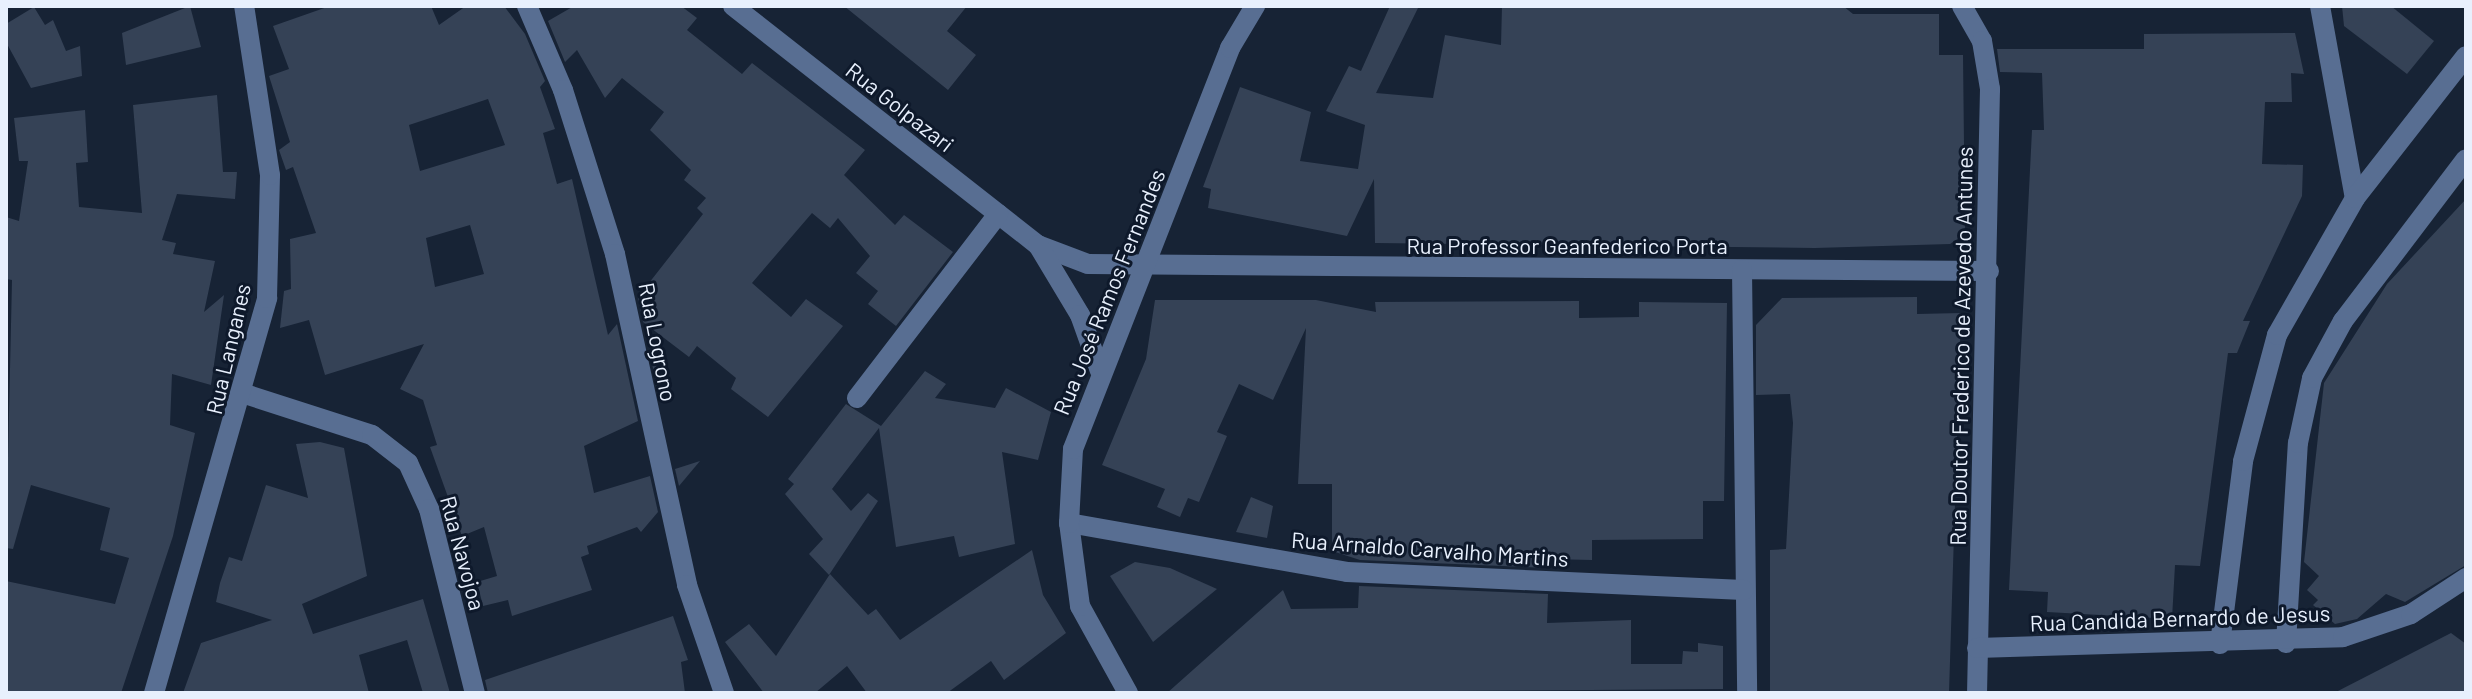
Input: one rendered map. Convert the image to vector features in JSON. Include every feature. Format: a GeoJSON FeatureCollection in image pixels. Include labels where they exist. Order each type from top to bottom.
{"type":"FeatureCollection","features":[{"type":"Feature","properties":{"kind":"street","name":"Rua Langanes"},"geometry":{"type":"LineString","coordinates":[[154,693],[245,394],[267,298],[272,221],[244,6]]}},
{"type":"Feature","properties":{"kind":"street","name":"Rua Logrono"},"geometry":{"type":"LineString","coordinates":[[527,6],[563,90],[615,254],[687,585],[724,693]]}},
{"type":"Feature","properties":{"kind":"street","name":"Rua Golpazari"},"geometry":{"type":"LineString","coordinates":[[733,6],[1038,245],[1088,264],[1145,270]]}},
{"type":"Feature","properties":{"kind":"street","name":"Rua José Ramos Fernandes"},"geometry":{"type":"LineString","coordinates":[[1128,693],[1089,632],[1069,523],[1073,449],[1100,371],[1145,270],[1230,48],[1255,6]]}},
{"type":"Feature","properties":{"kind":"street","name":"Rua Doutor Frederico de Azevedo Antunes"},"geometry":{"type":"LineString","coordinates":[[1962,6],[1982,41],[1990,89],[1989,271],[1977,693]]}},
{"type":"Feature","properties":{"kind":"street"},"geometry":{"type":"LineString","coordinates":[[2320,6],[2355,198]]}},
{"type":"Feature","properties":{"kind":"street"},"geometry":{"type":"LineString","coordinates":[[2220,644],[2256,400],[2277,335],[2355,198],[2466,56]]}},
{"type":"Feature","properties":{"kind":"street"},"geometry":{"type":"LineString","coordinates":[[2286,643],[2298,443],[2312,378],[2343,321],[2466,159]]}},
{"type":"Feature","properties":{"kind":"street"},"geometry":{"type":"LineString","coordinates":[[857,398],[998,214]]}},
{"type":"Feature","properties":{"kind":"street","name":"Rua Golpazari"},"geometry":{"type":"LineString","coordinates":[[1038,245],[1080,315],[1100,371]]}},
{"type":"Feature","properties":{"kind":"street","name":"Rua Professor Geanfederico Porta"},"geometry":{"type":"LineString","coordinates":[[1145,270],[1989,271]]}},
{"type":"Feature","properties":{"kind":"street"},"geometry":{"type":"LineString","coordinates":[[1742,270],[1747,693]]}},
{"type":"Feature","properties":{"kind":"street","name":"Rua Navojoa"},"geometry":{"type":"LineString","coordinates":[[245,394],[372,435],[408,463],[429,509],[475,693]]}},
{"type":"Feature","properties":{"kind":"street","name":"Rua Arnaldo Carvalho Martins"},"geometry":{"type":"LineString","coordinates":[[1069,523],[1347,572],[1744,590]]}},
{"type":"Feature","properties":{"kind":"street","name":"Rua Candida Bernardo de Jesus"},"geometry":{"type":"LineString","coordinates":[[1977,648],[2286,643],[2343,637],[2411,614],[2466,578]]}},
{"type":"Feature","properties":{"kind":"building"},"geometry":{"type":"Polygon","coordinates":[[[190,6],[201,47],[126,65],[122,33],[190,6]]]}},
{"type":"Feature","properties":{"kind":"building"},"geometry":{"type":"Polygon","coordinates":[[[330,6],[431,6],[439,25],[466,6],[504,6],[525,34],[545,81],[540,87],[555,129],[543,133],[557,184],[572,179],[608,335],[617,324],[638,421],[584,446],[594,493],[650,476],[658,512],[641,532],[637,527],[587,546],[589,554],[581,557],[592,590],[512,616],[508,600],[483,606],[477,582],[497,576],[484,527],[462,536],[430,447],[437,445],[423,400],[400,389],[424,344],[325,375],[309,320],[280,328],[284,291],[291,289],[290,239],[316,233],[293,167],[286,170],[279,150],[290,142],[269,76],[289,69],[273,26],[330,6]],[[488,99],[409,125],[420,171],[505,145],[488,99]],[[470,225],[426,238],[435,287],[484,274],[470,225]]]}},
{"type":"Feature","properties":{"kind":"building"},"geometry":{"type":"Polygon","coordinates":[[[574,6],[681,6],[697,18],[687,30],[742,74],[752,63],[865,150],[844,175],[895,225],[904,215],[953,252],[896,326],[868,304],[878,291],[856,273],[870,256],[838,218],[830,228],[812,213],[752,283],[791,317],[806,299],[843,326],[768,417],[731,389],[736,378],[697,346],[689,357],[643,322],[638,297],[703,214],[697,208],[706,198],[684,180],[691,170],[650,130],[664,112],[622,78],[605,98],[577,50],[565,62],[548,21],[574,6]]]}},
{"type":"Feature","properties":{"kind":"building"},"geometry":{"type":"Polygon","coordinates":[[[844,6],[967,6],[947,31],[976,55],[948,90],[844,6]]]}},
{"type":"Feature","properties":{"kind":"building"},"geometry":{"type":"Polygon","coordinates":[[[1390,6],[1419,6],[1376,93],[1433,98],[1445,35],[1501,45],[1502,6],[1843,6],[1853,14],[1939,14],[1939,55],[1963,55],[1965,234],[1950,244],[1815,248],[1375,243],[1374,179],[1347,236],[1208,208],[1211,189],[1203,187],[1240,87],[1311,112],[1300,161],[1358,169],[1365,125],[1326,111],[1349,66],[1361,71],[1390,6]]]}},
{"type":"Feature","properties":{"kind":"building"},"geometry":{"type":"Polygon","coordinates":[[[2342,6],[2391,6],[2434,41],[2407,74],[2344,26],[2342,6]]]}},
{"type":"Feature","properties":{"kind":"building"},"geometry":{"type":"Polygon","coordinates":[[[34,7],[45,25],[53,20],[66,51],[80,46],[82,76],[31,88],[6,42],[6,24],[34,7]]]}},
{"type":"Feature","properties":{"kind":"building"},"geometry":{"type":"Polygon","coordinates":[[[2295,33],[2304,74],[2291,73],[2292,102],[2265,102],[2262,164],[2303,165],[2302,196],[2243,321],[2250,321],[2237,353],[2228,353],[2200,566],[2175,565],[2172,619],[2047,612],[2048,592],[2009,590],[2032,130],[2044,130],[2042,73],[2000,72],[1997,49],[2144,49],[2144,34],[2295,33]]]}},
{"type":"Feature","properties":{"kind":"building"},"geometry":{"type":"Polygon","coordinates":[[[217,95],[223,172],[237,172],[235,199],[177,194],[162,240],[176,243],[173,254],[215,261],[204,312],[224,295],[211,385],[172,374],[170,425],[195,433],[173,536],[121,693],[6,693],[6,581],[115,604],[129,558],[100,550],[110,508],[31,485],[13,549],[6,548],[12,280],[6,279],[6,217],[19,221],[28,161],[19,161],[14,118],[85,110],[88,162],[76,163],[79,207],[142,213],[133,105],[217,95]]]}},
{"type":"Feature","properties":{"kind":"building"},"geometry":{"type":"Polygon","coordinates":[[[2466,199],[2466,565],[2405,602],[2386,594],[2357,619],[2335,624],[2313,605],[2318,600],[2307,590],[2319,576],[2304,562],[2324,383],[2387,284],[2466,199]]]}},
{"type":"Feature","properties":{"kind":"building"},"geometry":{"type":"Polygon","coordinates":[[[1917,297],[1917,314],[1961,313],[1949,693],[1770,693],[1770,550],[1786,549],[1793,423],[1790,394],[1756,395],[1756,325],[1782,298],[1917,297]]]}},
{"type":"Feature","properties":{"kind":"building"},"geometry":{"type":"Polygon","coordinates":[[[1155,300],[1316,300],[1376,312],[1375,302],[1579,301],[1579,318],[1639,317],[1639,302],[1727,303],[1724,501],[1703,501],[1703,539],[1592,540],[1592,560],[1548,559],[1548,568],[1360,560],[1332,551],[1332,484],[1298,484],[1306,328],[1273,400],[1239,384],[1217,432],[1227,436],[1199,502],[1188,498],[1180,517],[1157,507],[1165,489],[1102,465],[1146,359],[1155,300]]]}},
{"type":"Feature","properties":{"kind":"building"},"geometry":{"type":"Polygon","coordinates":[[[651,359],[670,382],[659,396],[651,359]]]}},
{"type":"Feature","properties":{"kind":"building"},"geometry":{"type":"Polygon","coordinates":[[[925,371],[946,384],[935,398],[995,408],[1006,388],[1051,412],[1038,460],[1002,452],[1015,544],[959,557],[954,536],[896,547],[879,428],[832,489],[851,511],[868,493],[878,501],[829,575],[809,554],[823,539],[785,494],[794,484],[788,479],[846,404],[881,426],[925,371]]]}},
{"type":"Feature","properties":{"kind":"building"},"geometry":{"type":"Polygon","coordinates":[[[320,442],[344,448],[367,576],[302,604],[313,634],[423,599],[450,693],[423,693],[407,640],[359,655],[369,693],[183,693],[201,643],[272,620],[216,602],[220,583],[229,557],[242,561],[266,485],[308,498],[296,444],[320,442]]]}},
{"type":"Feature","properties":{"kind":"building"},"geometry":{"type":"Polygon","coordinates":[[[700,461],[679,486],[675,469],[700,461]]]}},
{"type":"Feature","properties":{"kind":"building"},"geometry":{"type":"Polygon","coordinates":[[[1251,497],[1273,506],[1267,538],[1236,532],[1251,497]]]}},
{"type":"Feature","properties":{"kind":"building"},"geometry":{"type":"Polygon","coordinates":[[[1032,550],[1043,595],[1066,633],[1004,680],[991,661],[947,693],[867,693],[847,666],[815,693],[764,693],[725,642],[749,624],[776,656],[830,574],[868,615],[876,609],[900,640],[1032,550]]]}},
{"type":"Feature","properties":{"kind":"building"},"geometry":{"type":"Polygon","coordinates":[[[1135,562],[1170,568],[1217,589],[1153,642],[1110,576],[1135,562]]]}},
{"type":"Feature","properties":{"kind":"building"},"geometry":{"type":"Polygon","coordinates":[[[1359,586],[1548,594],[1547,623],[1631,620],[1631,664],[1682,664],[1683,651],[1698,652],[1698,643],[1723,646],[1723,689],[1167,693],[1283,590],[1291,609],[1358,608],[1359,586]]]}},
{"type":"Feature","properties":{"kind":"building"},"geometry":{"type":"Polygon","coordinates":[[[673,616],[688,660],[681,662],[685,693],[488,693],[485,680],[673,616]]]}},
{"type":"Feature","properties":{"kind":"building"},"geometry":{"type":"Polygon","coordinates":[[[2451,633],[2466,644],[2466,693],[2334,693],[2451,633]]]}}]}
